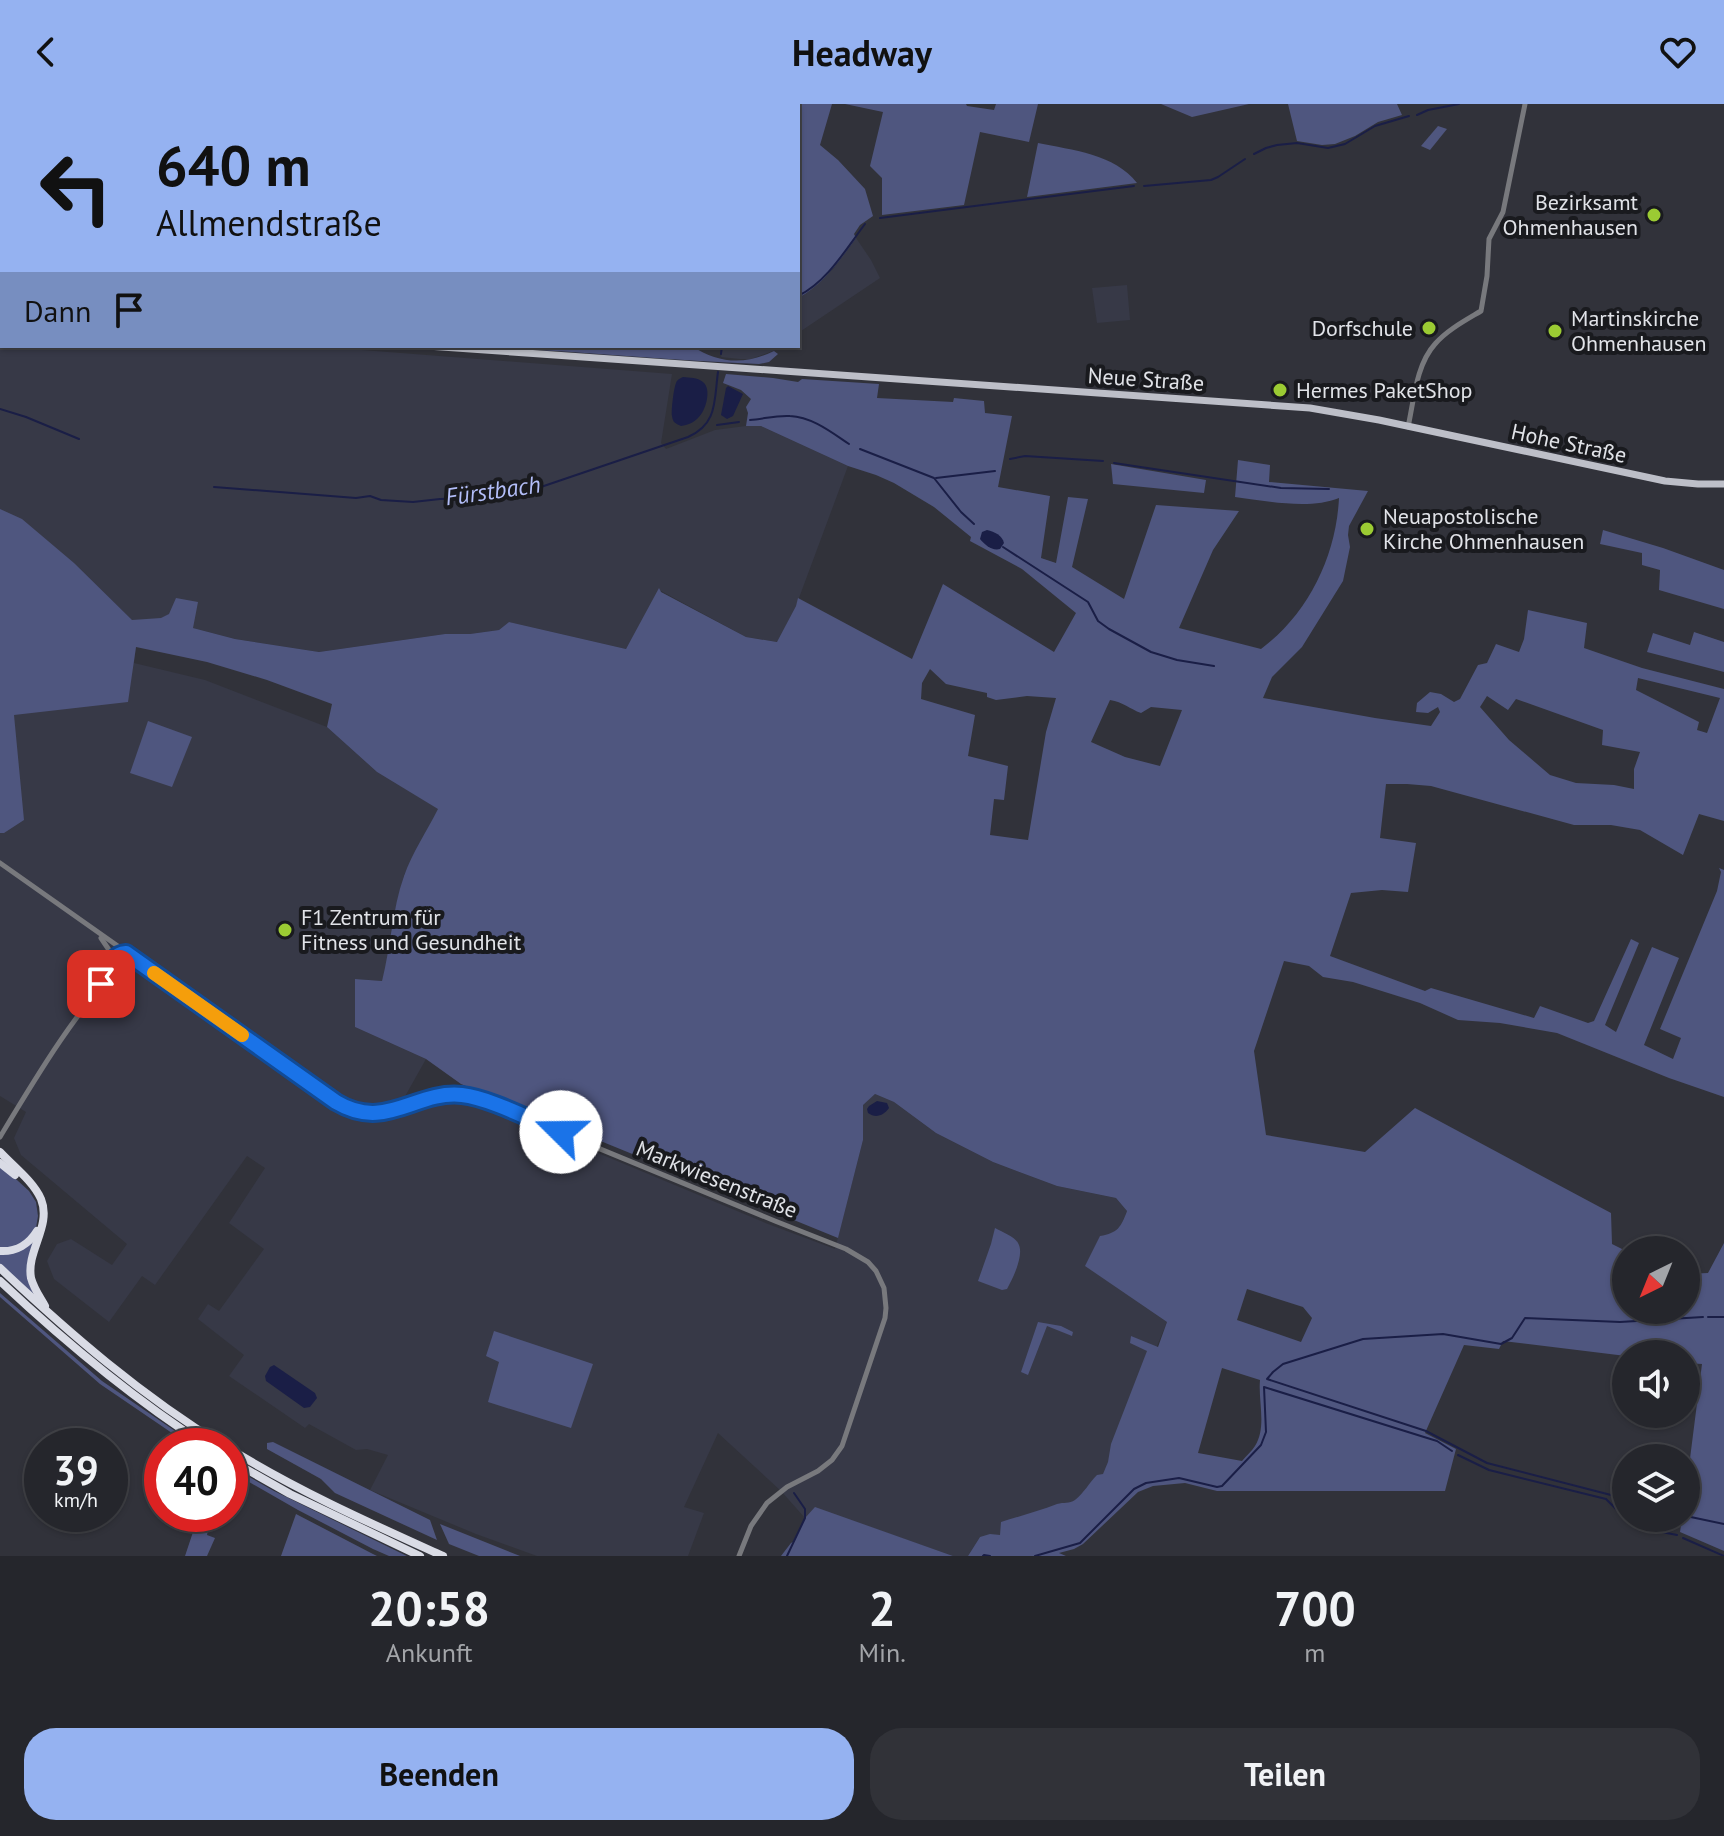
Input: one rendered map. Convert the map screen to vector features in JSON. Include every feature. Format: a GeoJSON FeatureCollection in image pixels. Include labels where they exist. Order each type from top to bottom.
{"type":"FeatureCollection","features":[{"type":"Feature","properties":{"kind":"highway"},"geometry":{"type":"LineString","coordinates":[[0,1152],[37,1191],[43,1205],[43,1221],[31,1260],[31,1273],[34,1288],[50,1314]]}},
{"type":"Feature","properties":{"kind":"highway"},"geometry":{"type":"LineString","coordinates":[[0,1163],[31,1190],[40,1211],[37,1229],[30,1240],[14,1250],[0,1251]]}},
{"type":"Feature","properties":{"kind":"highway"},"geometry":{"type":"LineString","coordinates":[[0,1268],[94,1352],[139,1388],[198,1428]]}},
{"type":"Feature","properties":{"kind":"highway"},"geometry":{"type":"LineString","coordinates":[[0,1281],[109,1377],[180,1428]]}},
{"type":"Feature","properties":{"kind":"highway"},"geometry":{"type":"LineString","coordinates":[[0,1289],[15,1295]]}},
{"type":"Feature","properties":{"kind":"highway"},"geometry":{"type":"LineString","coordinates":[[248,1460],[332,1505],[443,1556]]}},
{"type":"Feature","properties":{"kind":"highway"},"geometry":{"type":"LineString","coordinates":[[248,1470],[319,1509],[420,1556]]}},
{"type":"Feature","properties":{"kind":"main road","name":"Neue Straße"},"geometry":{"type":"LineString","coordinates":[[460,348],[1310,408],[1408,427]]}},
{"type":"Feature","properties":{"kind":"main road","name":"Hohe Straße"},"geometry":{"type":"LineString","coordinates":[[1408,427],[1665,481],[1724,484]]}},
{"type":"Feature","properties":{"kind":"street"},"geometry":{"type":"LineString","coordinates":[[1408,427],[1418,378],[1427,354],[1441,338],[1481,311],[1489,239],[1503,212],[1525,104]]}},
{"type":"Feature","properties":{"kind":"street","name":"Markwiesenstraße"},"geometry":{"type":"LineString","coordinates":[[0,863],[346,1107],[378,1113],[443,1095],[479,1099],[839,1246],[868,1262],[879,1275],[886,1308],[846,1438],[832,1460],[820,1470],[787,1487],[767,1503],[756,1517],[739,1556]]}},
{"type":"Feature","properties":{"kind":"street"},"geometry":{"type":"LineString","coordinates":[[99,933],[109,950],[111,963]]}},
{"type":"Feature","properties":{"kind":"street"},"geometry":{"type":"LineString","coordinates":[[101,984],[119,953],[128,954]]}},
{"type":"Feature","properties":{"kind":"street"},"geometry":{"type":"LineString","coordinates":[[0,1137],[51,1053],[101,984],[128,954]]}},
{"type":"Feature","properties":{"kind":"shaded area"},"geometry":{"type":"Polygon","coordinates":[[[800,104],[832,104],[820,145],[865,189],[873,216],[860,225],[854,234],[856,238],[815,286],[800,297],[800,104]]]}},
{"type":"Feature","properties":{"kind":"shaded area"},"geometry":{"type":"Polygon","coordinates":[[[845,104],[966,104],[994,110],[996,104],[1038,104],[1029,142],[980,132],[964,205],[882,215],[882,178],[870,166],[883,112],[845,104]]]}},
{"type":"Feature","properties":{"kind":"shaded area"},"geometry":{"type":"Polygon","coordinates":[[[1161,104],[1249,104],[1192,117],[1161,104]]]}},
{"type":"Feature","properties":{"kind":"shaded area"},"geometry":{"type":"Polygon","coordinates":[[[1288,104],[1397,104],[1402,115],[1378,122],[1335,144],[1322,145],[1297,141],[1288,104]]]}},
{"type":"Feature","properties":{"kind":"shaded area"},"geometry":{"type":"Polygon","coordinates":[[[1438,126],[1447,129],[1430,150],[1421,146],[1438,126]]]}},
{"type":"Feature","properties":{"kind":"shaded area"},"geometry":{"type":"Polygon","coordinates":[[[1038,143],[1105,159],[1128,173],[1137,183],[1027,197],[1038,143]]]}},
{"type":"Feature","properties":{"kind":"shaded area"},"geometry":{"type":"Polygon","coordinates":[[[856,238],[880,278],[800,332],[800,297],[834,268],[856,238]]]}},
{"type":"Feature","properties":{"kind":"shaded area"},"geometry":{"type":"Polygon","coordinates":[[[1127,285],[1130,320],[1097,323],[1092,288],[1127,285]]]}},
{"type":"Feature","properties":{"kind":"shaded area"},"geometry":{"type":"Polygon","coordinates":[[[0,348],[337,348],[672,374],[661,443],[666,449],[715,430],[761,426],[848,466],[796,606],[778,642],[746,637],[661,591],[626,649],[509,622],[499,630],[445,634],[319,652],[235,639],[193,628],[170,614],[138,631],[134,663],[205,680],[327,727],[377,772],[439,809],[404,875],[382,981],[355,979],[355,1027],[426,1059],[403,1100],[418,1112],[448,1099],[478,1103],[835,1249],[863,1140],[862,1105],[875,1094],[894,1102],[936,1133],[993,1162],[1057,1186],[1116,1198],[1127,1211],[1121,1226],[1086,1266],[1167,1322],[1092,1503],[1006,1539],[980,1537],[968,1556],[953,1556],[815,1508],[805,1518],[781,1491],[718,1433],[684,1507],[704,1513],[688,1556],[537,1556],[370,1490],[388,1455],[367,1449],[356,1450],[309,1424],[305,1428],[229,1376],[244,1355],[198,1319],[208,1304],[219,1311],[264,1249],[229,1223],[265,1168],[247,1156],[155,1285],[142,1276],[109,1322],[54,1279],[47,1261],[57,1244],[71,1239],[112,1265],[127,1244],[21,1155],[14,1138],[26,1112],[0,1096],[0,348]]]}},
{"type":"Feature","properties":{"kind":"shaded area"},"geometry":{"type":"Polygon","coordinates":[[[500,348],[695,348],[712,356],[733,360],[753,359],[774,351],[778,354],[769,362],[759,364],[500,348]]]}},
{"type":"Feature","properties":{"kind":"shaded area"},"geometry":{"type":"Polygon","coordinates":[[[723,348],[781,348],[751,359],[721,357],[723,348]]]}},
{"type":"Feature","properties":{"kind":"shaded area"},"geometry":{"type":"Polygon","coordinates":[[[726,374],[798,382],[802,379],[879,384],[877,398],[984,401],[985,413],[1012,416],[998,487],[1050,496],[1041,558],[1056,563],[1068,497],[1088,499],[1072,567],[1124,599],[1156,505],[1239,511],[1213,550],[1179,628],[1261,649],[1293,619],[1316,582],[1332,542],[1339,498],[1302,504],[1235,497],[1238,460],[1270,465],[1269,482],[1368,491],[1349,526],[1350,547],[1343,581],[1302,647],[1272,677],[1263,698],[1431,726],[1440,712],[1438,707],[1428,713],[1416,712],[1417,703],[1430,692],[1454,702],[1460,699],[1478,665],[1487,663],[1496,644],[1519,652],[1528,610],[1587,623],[1584,648],[1642,668],[1724,689],[1724,821],[1699,814],[1683,855],[1640,830],[1611,825],[1574,825],[1431,786],[1386,784],[1380,838],[1416,843],[1408,892],[1382,890],[1351,893],[1330,956],[1425,991],[1431,988],[1534,1018],[1540,1006],[1588,1023],[1594,1021],[1631,939],[1639,943],[1605,1025],[1616,1032],[1652,947],[1679,958],[1644,1045],[1673,1059],[1681,1038],[1660,1029],[1717,891],[1719,868],[1724,870],[1724,1097],[1557,1033],[1500,1023],[1458,1020],[1420,1003],[1353,982],[1323,977],[1309,966],[1284,961],[1254,1051],[1266,1135],[1365,1152],[1415,1108],[1611,1213],[1612,1324],[1700,1324],[1700,1273],[1708,1273],[1724,1243],[1724,1551],[1680,1532],[1700,1532],[1700,1444],[1692,1444],[1694,1428],[1700,1428],[1700,1340],[1612,1340],[1612,1354],[1503,1341],[1499,1349],[1464,1345],[1425,1433],[1456,1449],[1445,1491],[1217,1491],[1185,1483],[1153,1486],[1138,1492],[1083,1544],[1059,1553],[1066,1556],[968,1556],[980,1537],[1000,1535],[1001,1522],[1073,1501],[1097,1475],[1103,1474],[1111,1444],[1147,1351],[1130,1343],[1131,1336],[1158,1347],[1167,1322],[1085,1266],[1100,1236],[1115,1231],[1123,1221],[1127,1211],[1116,1198],[1057,1186],[993,1162],[936,1133],[894,1102],[875,1094],[863,1105],[863,1140],[838,1238],[461,1084],[426,1059],[355,1027],[355,979],[382,981],[404,876],[438,809],[377,772],[327,727],[332,704],[267,680],[207,662],[136,647],[128,702],[14,715],[24,820],[0,833],[0,509],[22,519],[74,563],[132,620],[161,618],[169,614],[176,598],[198,602],[193,628],[235,639],[319,652],[445,634],[499,630],[509,622],[626,649],[659,588],[661,592],[746,637],[777,642],[798,598],[912,659],[943,584],[1054,652],[1076,613],[1022,569],[970,541],[971,537],[934,507],[894,483],[848,466],[761,426],[746,426],[746,407],[751,399],[741,390],[723,383],[726,374]],[[930,669],[922,683],[921,699],[975,715],[968,756],[1008,766],[1004,800],[994,799],[990,835],[1028,840],[1046,732],[1056,698],[1027,696],[996,700],[987,697],[987,693],[946,684],[930,669]],[[1638,678],[1636,690],[1699,722],[1697,730],[1707,733],[1720,698],[1638,678]],[[1487,696],[1480,707],[1509,740],[1550,775],[1576,783],[1634,789],[1634,769],[1640,752],[1602,745],[1603,730],[1516,699],[1508,710],[1487,696]],[[1110,700],[1091,742],[1125,757],[1160,766],[1182,710],[1151,707],[1141,713],[1110,700]],[[1247,1289],[1237,1320],[1301,1342],[1312,1318],[1303,1307],[1247,1289]],[[1222,1368],[1198,1453],[1242,1461],[1255,1446],[1261,1431],[1260,1380],[1222,1368]]]}},
{"type":"Feature","properties":{"kind":"shaded area"},"geometry":{"type":"Polygon","coordinates":[[[683,377],[703,382],[707,395],[701,415],[681,426],[673,420],[672,409],[676,383],[683,377]]]}},
{"type":"Feature","properties":{"kind":"shaded area"},"geometry":{"type":"Polygon","coordinates":[[[728,386],[743,394],[733,416],[727,419],[721,415],[728,386]]]}},
{"type":"Feature","properties":{"kind":"shaded area"},"geometry":{"type":"Polygon","coordinates":[[[1111,464],[1206,480],[1204,493],[1113,484],[1111,464]]]}},
{"type":"Feature","properties":{"kind":"shaded area"},"geometry":{"type":"Polygon","coordinates":[[[987,530],[1002,538],[1004,543],[1000,549],[989,547],[980,539],[982,532],[987,530]]]}},
{"type":"Feature","properties":{"kind":"shaded area"},"geometry":{"type":"Polygon","coordinates":[[[1603,530],[1724,570],[1724,609],[1659,590],[1660,570],[1642,565],[1642,553],[1600,544],[1603,530]]]}},
{"type":"Feature","properties":{"kind":"shaded area"},"geometry":{"type":"Polygon","coordinates":[[[1694,632],[1724,642],[1724,672],[1647,652],[1653,633],[1690,645],[1694,632]]]}},
{"type":"Feature","properties":{"kind":"shaded area"},"geometry":{"type":"Polygon","coordinates":[[[148,721],[192,737],[172,787],[130,773],[148,721]]]}},
{"type":"Feature","properties":{"kind":"shaded area"},"geometry":{"type":"Polygon","coordinates":[[[877,1101],[887,1103],[889,1108],[874,1116],[867,1109],[877,1101]]]}},
{"type":"Feature","properties":{"kind":"shaded area"},"geometry":{"type":"Polygon","coordinates":[[[0,1167],[29,1191],[36,1202],[38,1216],[36,1228],[21,1245],[0,1250],[0,1167]]]}},
{"type":"Feature","properties":{"kind":"shaded area"},"geometry":{"type":"Polygon","coordinates":[[[995,1228],[1014,1238],[1020,1248],[1015,1273],[1007,1289],[1002,1290],[978,1281],[995,1228]]]}},
{"type":"Feature","properties":{"kind":"shaded area"},"geometry":{"type":"Polygon","coordinates":[[[31,1242],[29,1284],[37,1300],[0,1265],[0,1254],[31,1242]]]}},
{"type":"Feature","properties":{"kind":"shaded area"},"geometry":{"type":"Polygon","coordinates":[[[0,1293],[102,1381],[171,1428],[165,1428],[100,1384],[0,1297],[0,1293]]]}},
{"type":"Feature","properties":{"kind":"shaded area"},"geometry":{"type":"Polygon","coordinates":[[[1038,1322],[1061,1326],[1073,1332],[1072,1336],[1047,1326],[1028,1375],[1021,1372],[1038,1322]]]}},
{"type":"Feature","properties":{"kind":"shaded area"},"geometry":{"type":"Polygon","coordinates":[[[494,1331],[593,1364],[571,1428],[488,1402],[499,1362],[486,1356],[494,1331]]]}},
{"type":"Feature","properties":{"kind":"shaded area"},"geometry":{"type":"Polygon","coordinates":[[[274,1365],[315,1393],[317,1398],[310,1407],[304,1408],[266,1381],[265,1376],[274,1365]]]}},
{"type":"Feature","properties":{"kind":"shaded area"},"geometry":{"type":"Polygon","coordinates":[[[273,1442],[430,1520],[437,1540],[335,1493],[321,1479],[267,1449],[267,1443],[273,1442]]]}},
{"type":"Feature","properties":{"kind":"shaded area"},"geometry":{"type":"Polygon","coordinates":[[[248,1476],[407,1556],[389,1556],[248,1481],[248,1476]]]}},
{"type":"Feature","properties":{"kind":"shaded area"},"geometry":{"type":"Polygon","coordinates":[[[815,1507],[953,1556],[781,1556],[815,1507]]]}},
{"type":"Feature","properties":{"kind":"shaded area"},"geometry":{"type":"Polygon","coordinates":[[[296,1514],[371,1553],[377,1556],[281,1556],[296,1514]]]}},
{"type":"Feature","properties":{"kind":"shaded area"},"geometry":{"type":"Polygon","coordinates":[[[440,1524],[520,1556],[479,1556],[449,1544],[440,1524]]]}},
{"type":"Feature","properties":{"kind":"shaded area"},"geometry":{"type":"Polygon","coordinates":[[[193,1532],[208,1532],[207,1535],[215,1538],[207,1556],[185,1556],[193,1532]]]}},
{"type":"Feature","properties":{"kind":"waterway","name":"Fürstbach"},"geometry":{"type":"LineString","coordinates":[[1417,115],[1459,104]]}},
{"type":"Feature","properties":{"kind":"waterway","name":"Fürstbach"},"geometry":{"type":"LineString","coordinates":[[1254,154],[1277,145],[1297,143],[1328,148],[1345,144],[1375,126],[1409,116]]}},
{"type":"Feature","properties":{"kind":"waterway","name":"Fürstbach"},"geometry":{"type":"LineString","coordinates":[[1144,186],[1211,180],[1245,159]]}},
{"type":"Feature","properties":{"kind":"waterway","name":"Fürstbach"},"geometry":{"type":"LineString","coordinates":[[880,218],[1134,186]]}},
{"type":"Feature","properties":{"kind":"waterway","name":"Fürstbach"},"geometry":{"type":"LineString","coordinates":[[800,295],[827,274],[865,224]]}},
{"type":"Feature","properties":{"kind":"waterway","name":"Fürstbach"},"geometry":{"type":"LineString","coordinates":[[721,354],[722,348]]}},
{"type":"Feature","properties":{"kind":"waterway","name":"Fürstbach"},"geometry":{"type":"LineString","coordinates":[[214,487],[356,498],[370,496],[381,500],[413,502],[478,498],[535,489],[698,432],[713,410],[718,372]]}},
{"type":"Feature","properties":{"kind":"waterway"},"geometry":{"type":"LineString","coordinates":[[0,409],[79,439]]}},
{"type":"Feature","properties":{"kind":"waterway"},"geometry":{"type":"LineString","coordinates":[[750,420],[798,417],[821,426],[849,444]]}},
{"type":"Feature","properties":{"kind":"waterway"},"geometry":{"type":"LineString","coordinates":[[717,425],[739,422]]}},
{"type":"Feature","properties":{"kind":"waterway"},"geometry":{"type":"LineString","coordinates":[[860,449],[934,478],[974,524]]}},
{"type":"Feature","properties":{"kind":"waterway"},"geometry":{"type":"LineString","coordinates":[[1010,459],[1025,456],[1103,461]]}},
{"type":"Feature","properties":{"kind":"waterway"},"geometry":{"type":"LineString","coordinates":[[1114,463],[1281,488],[1329,489]]}},
{"type":"Feature","properties":{"kind":"waterway"},"geometry":{"type":"LineString","coordinates":[[936,478],[995,471]]}},
{"type":"Feature","properties":{"kind":"waterway"},"geometry":{"type":"LineString","coordinates":[[1003,547],[1088,602],[1098,621],[1109,629],[1151,652],[1214,666]]}},
{"type":"Feature","properties":{"kind":"waterway"},"geometry":{"type":"LineString","coordinates":[[1612,1496],[1487,1463],[1426,1431],[1267,1379],[1283,1364],[1363,1339],[1443,1334],[1501,1344],[1512,1338],[1525,1318],[1620,1322],[1703,1317]]}},
{"type":"Feature","properties":{"kind":"waterway"},"geometry":{"type":"LineString","coordinates":[[1708,1317],[1724,1317]]}},
{"type":"Feature","properties":{"kind":"waterway"},"geometry":{"type":"LineString","coordinates":[[1035,1556],[1080,1543],[1134,1489],[1146,1483],[1179,1478],[1222,1486],[1261,1445],[1266,1432],[1264,1387],[1437,1441],[1452,1451]]}},
{"type":"Feature","properties":{"kind":"waterway"},"geometry":{"type":"LineString","coordinates":[[1458,1455],[1489,1470],[1606,1499],[1636,1527],[1677,1535]]}},
{"type":"Feature","properties":{"kind":"waterway"},"geometry":{"type":"LineString","coordinates":[[787,1556],[805,1518],[805,1509],[794,1493]]}},
{"type":"Feature","properties":{"kind":"waterway"},"geometry":{"type":"LineString","coordinates":[[1700,1519],[1724,1524]]}},
{"type":"Feature","properties":{"kind":"waterway"},"geometry":{"type":"LineString","coordinates":[[1683,1538],[1724,1556]]}},
{"type":"Feature","properties":{"kind":"waterway"},"geometry":{"type":"LineString","coordinates":[[983,1556],[990,1556]]}},
{"type":"Feature","properties":{"kind":"slow traffic"},"geometry":{"type":"LineString","coordinates":[[154,973],[242,1035]]}},
{"type":"Feature","properties":{"kind":"place","name":"Bezirksamt Ohmenhausen"},"geometry":{"type":"Point","coordinates":[1654,215]}},
{"type":"Feature","properties":{"kind":"place","name":"Dorfschule"},"geometry":{"type":"Point","coordinates":[1429,328]}},
{"type":"Feature","properties":{"kind":"place","name":"Martinskirche Ohmenhausen"},"geometry":{"type":"Point","coordinates":[1555,331]}},
{"type":"Feature","properties":{"kind":"place","name":"Hermes PaketShop"},"geometry":{"type":"Point","coordinates":[1280,390]}},
{"type":"Feature","properties":{"kind":"place","name":"Neuapostolische Kirche Ohmenhausen"},"geometry":{"type":"Point","coordinates":[1367,529]}},
{"type":"Feature","properties":{"kind":"place","name":"F1 Zentrum für Fitness und Gesundheit"},"geometry":{"type":"Point","coordinates":[285,930]}},
{"type":"Feature","properties":{"kind":"route"},"geometry":{"type":"LineString","coordinates":[[101,984],[114,957],[126,953],[336,1102],[352,1109],[385,1112],[437,1096],[462,1095],[561,1132]]}}]}
